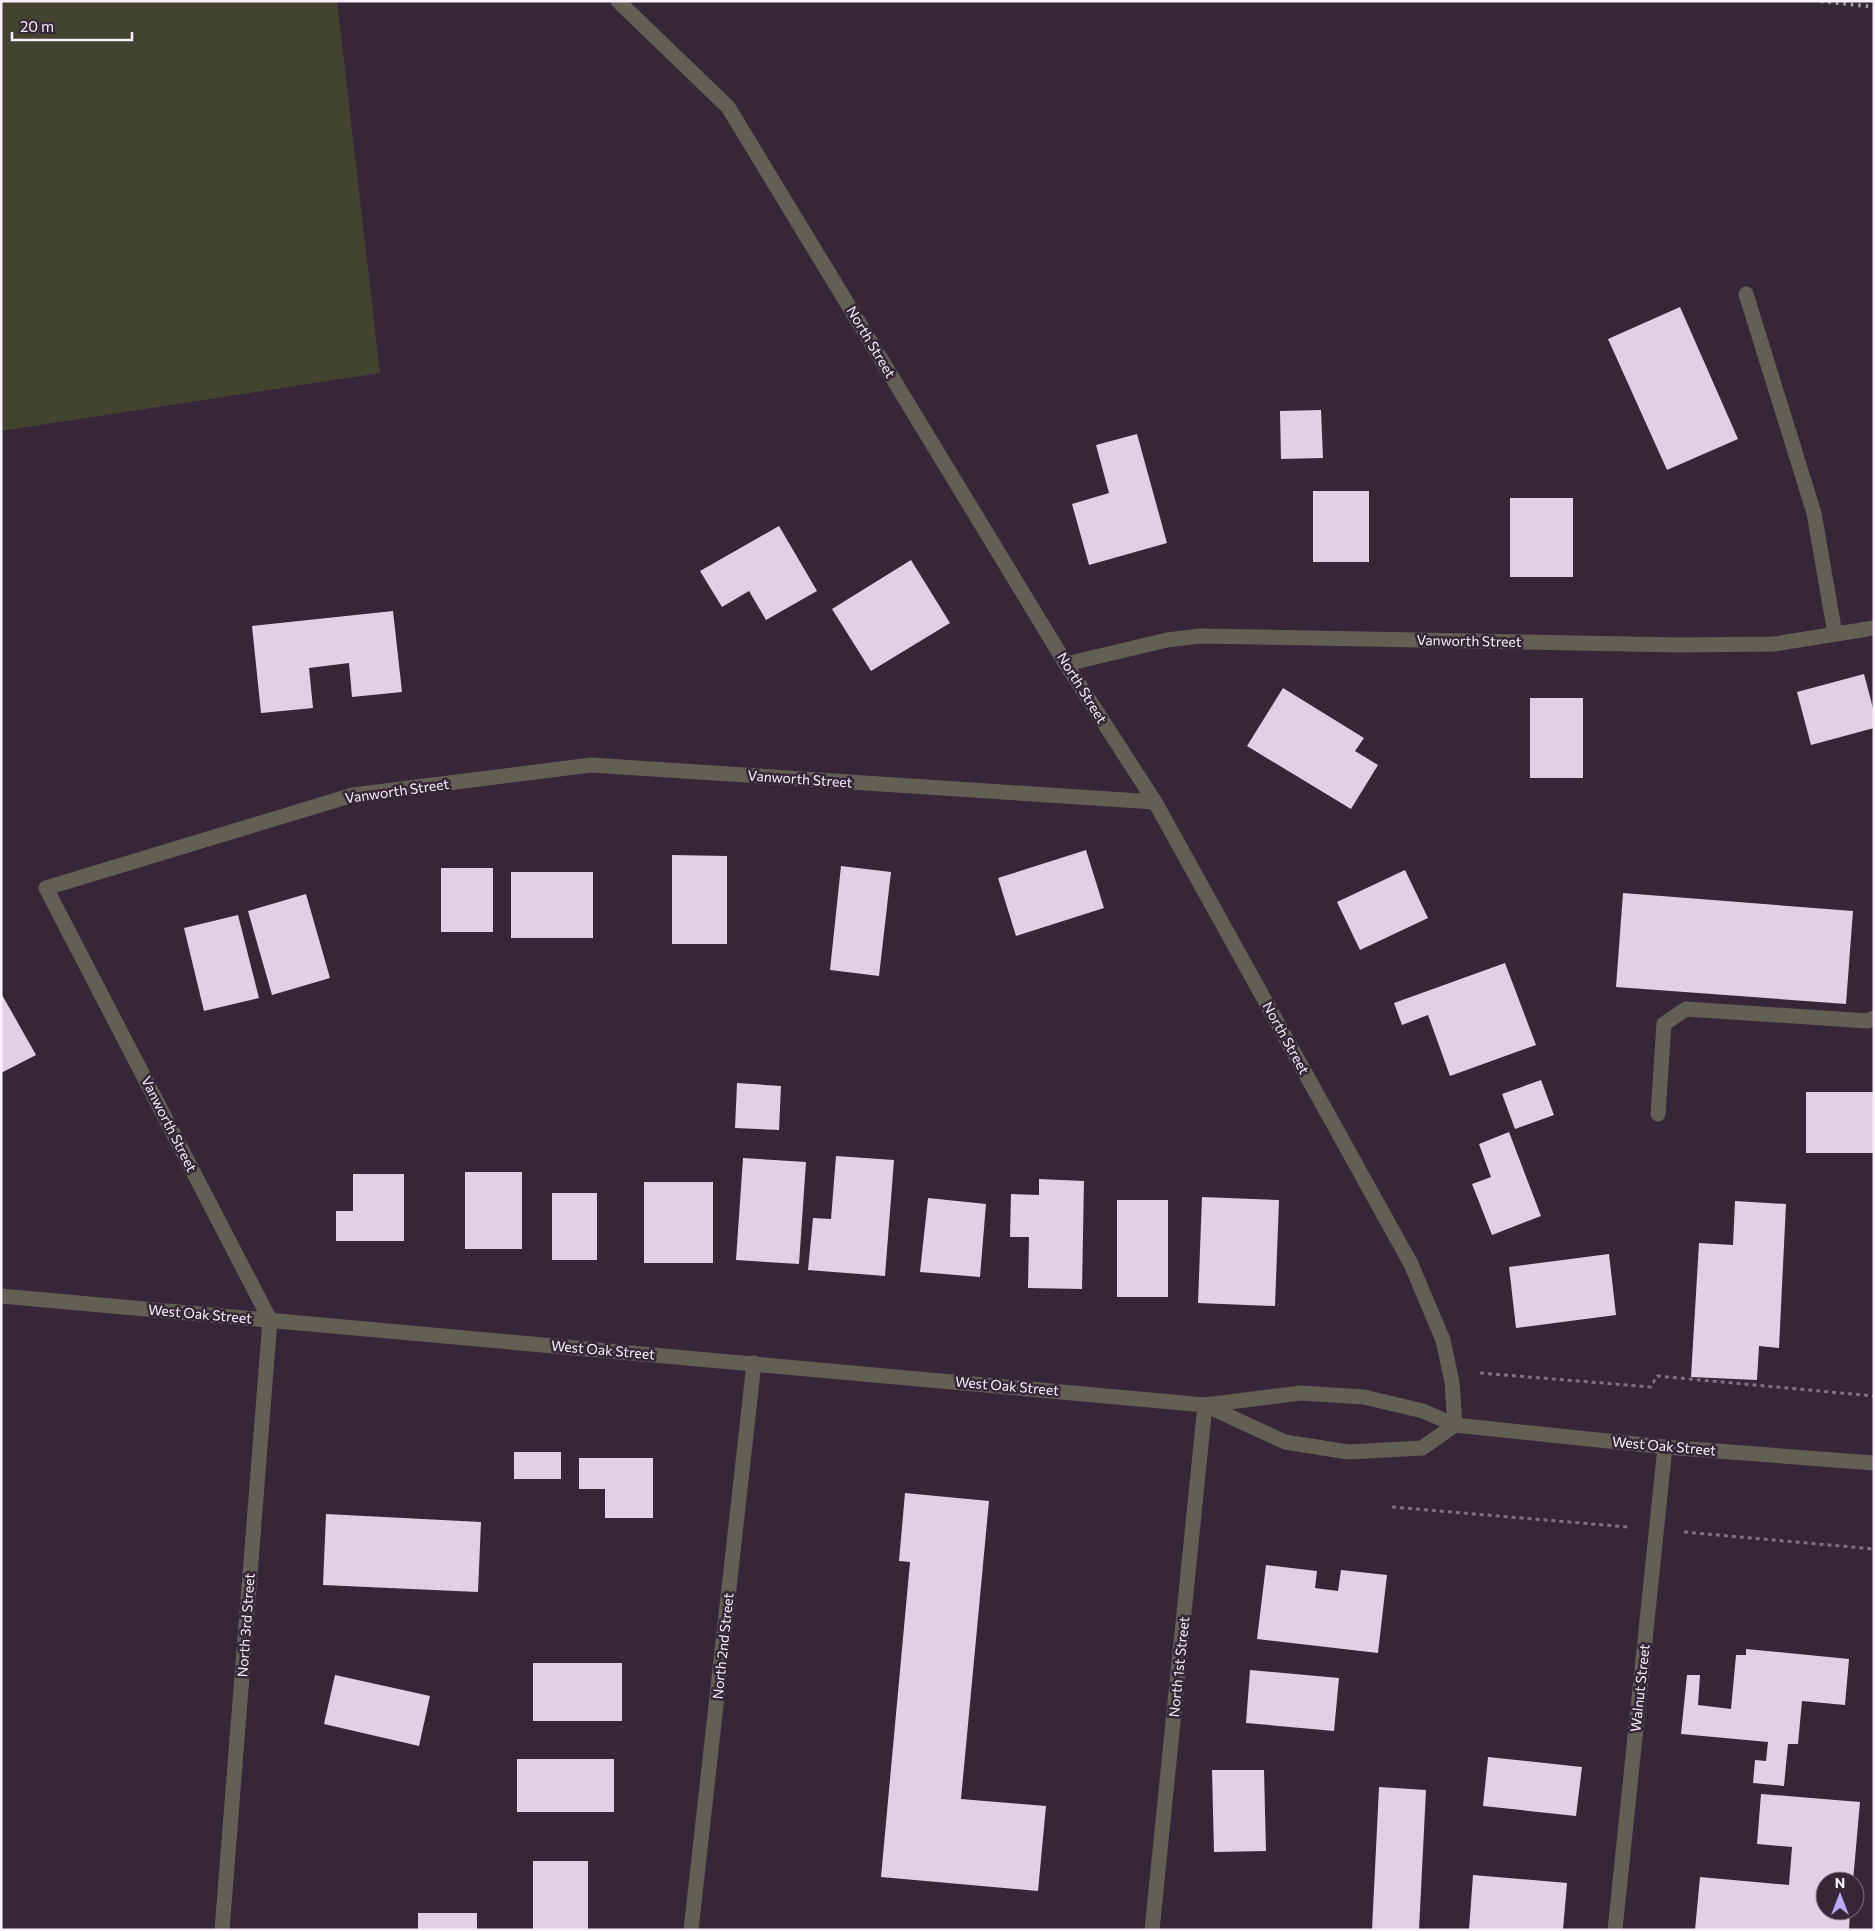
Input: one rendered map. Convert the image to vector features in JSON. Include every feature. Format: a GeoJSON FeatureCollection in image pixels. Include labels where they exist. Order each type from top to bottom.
{"type":"FeatureCollection","features":[{"type":"Feature","properties":{"kind":"street","name":"North Street"},"geometry":{"type":"LineString","coordinates":[[618,1],[728,107],[1066,664],[1155,802],[1411,1264],[1443,1340],[1452,1382],[1455,1425]]}},
{"type":"Feature","properties":{"kind":"street"},"geometry":{"type":"LineString","coordinates":[[1746,294],[1814,513],[1835,634]]}},
{"type":"Feature","properties":{"kind":"street","name":"Vanworth Street"},"geometry":{"type":"LineString","coordinates":[[1066,664],[1166,640],[1200,636],[1680,645],[1774,644],[1874,628]]}},
{"type":"Feature","properties":{"kind":"street","name":"Vanworth Street"},"geometry":{"type":"LineString","coordinates":[[270,1320],[46,888],[353,795],[591,765],[1155,802]]}},
{"type":"Feature","properties":{"kind":"street"},"geometry":{"type":"LineString","coordinates":[[1658,1114],[1664,1024],[1686,1009],[1868,1021],[1874,1018]]}},
{"type":"Feature","properties":{"kind":"street","name":"West Oak Street"},"geometry":{"type":"LineString","coordinates":[[1,1296],[1205,1404],[1301,1393],[1364,1396],[1423,1411],[1455,1425],[1665,1447],[1874,1463]]}},
{"type":"Feature","properties":{"kind":"street","name":"North 3rd Street"},"geometry":{"type":"LineString","coordinates":[[222,1930],[270,1320]]}},
{"type":"Feature","properties":{"kind":"street","name":"North 2nd Street"},"geometry":{"type":"LineString","coordinates":[[692,1930],[754,1363]]}},
{"type":"Feature","properties":{"kind":"street","name":"West Oak Street"},"geometry":{"type":"LineString","coordinates":[[1205,1404],[1285,1442],[1348,1452],[1422,1448],[1455,1425]]}},
{"type":"Feature","properties":{"kind":"street","name":"North 1st Street"},"geometry":{"type":"LineString","coordinates":[[1152,1930],[1205,1404]]}},
{"type":"Feature","properties":{"kind":"street","name":"Walnut Street"},"geometry":{"type":"LineString","coordinates":[[1615,1930],[1665,1447]]}},
{"type":"Feature","properties":{"kind":"path"},"geometry":{"type":"LineString","coordinates":[[1479,1373],[1651,1387],[1657,1376],[1874,1396]]}},
{"type":"Feature","properties":{"kind":"green space"},"geometry":{"type":"Polygon","coordinates":[[[1,1],[337,1],[380,373],[1,431],[1,1]]]}},
{"type":"Feature","properties":{"kind":"building"},"geometry":{"type":"Polygon","coordinates":[[[1680,307],[1738,439],[1667,470],[1608,339],[1680,307]]]}},
{"type":"Feature","properties":{"kind":"building"},"geometry":{"type":"Polygon","coordinates":[[[1321,410],[1323,458],[1281,459],[1280,411],[1321,410]]]}},
{"type":"Feature","properties":{"kind":"building"},"geometry":{"type":"Polygon","coordinates":[[[1137,434],[1167,543],[1089,565],[1072,504],[1109,493],[1096,445],[1137,434]]]}},
{"type":"Feature","properties":{"kind":"building"},"geometry":{"type":"Polygon","coordinates":[[[1313,491],[1369,491],[1369,562],[1313,562],[1313,491]]]}},
{"type":"Feature","properties":{"kind":"building"},"geometry":{"type":"Polygon","coordinates":[[[1510,498],[1573,498],[1573,577],[1510,577],[1510,498]]]}},
{"type":"Feature","properties":{"kind":"building"},"geometry":{"type":"Polygon","coordinates":[[[779,526],[817,591],[766,620],[749,591],[722,607],[700,571],[779,526]]]}},
{"type":"Feature","properties":{"kind":"building"},"geometry":{"type":"Polygon","coordinates":[[[911,560],[950,623],[871,671],[832,609],[911,560]]]}},
{"type":"Feature","properties":{"kind":"building"},"geometry":{"type":"Polygon","coordinates":[[[393,611],[402,692],[352,697],[349,663],[309,668],[313,708],[261,713],[252,626],[393,611]]]}},
{"type":"Feature","properties":{"kind":"building"},"geometry":{"type":"Polygon","coordinates":[[[1864,674],[1874,712],[1874,728],[1811,745],[1797,692],[1864,674]]]}},
{"type":"Feature","properties":{"kind":"building"},"geometry":{"type":"Polygon","coordinates":[[[1283,688],[1364,738],[1355,751],[1378,765],[1351,809],[1247,746],[1283,688]]]}},
{"type":"Feature","properties":{"kind":"building"},"geometry":{"type":"Polygon","coordinates":[[[1530,698],[1583,698],[1583,778],[1530,778],[1530,698]]]}},
{"type":"Feature","properties":{"kind":"building"},"geometry":{"type":"Polygon","coordinates":[[[1086,850],[1104,908],[1016,936],[998,878],[1086,850]]]}},
{"type":"Feature","properties":{"kind":"building"},"geometry":{"type":"Polygon","coordinates":[[[672,855],[727,856],[727,944],[672,944],[672,855]]]}},
{"type":"Feature","properties":{"kind":"building"},"geometry":{"type":"Polygon","coordinates":[[[841,866],[891,872],[879,976],[830,970],[841,866]]]}},
{"type":"Feature","properties":{"kind":"building"},"geometry":{"type":"Polygon","coordinates":[[[441,868],[493,868],[493,932],[441,932],[441,868]]]}},
{"type":"Feature","properties":{"kind":"building"},"geometry":{"type":"Polygon","coordinates":[[[1405,870],[1428,918],[1360,950],[1337,902],[1405,870]]]}},
{"type":"Feature","properties":{"kind":"building"},"geometry":{"type":"Polygon","coordinates":[[[511,872],[593,872],[593,938],[511,938],[511,872]]]}},
{"type":"Feature","properties":{"kind":"building"},"geometry":{"type":"Polygon","coordinates":[[[1623,893],[1853,911],[1846,1004],[1616,987],[1623,893]]]}},
{"type":"Feature","properties":{"kind":"building"},"geometry":{"type":"Polygon","coordinates":[[[306,894],[330,978],[272,995],[248,911],[306,894]]]}},
{"type":"Feature","properties":{"kind":"building"},"geometry":{"type":"Polygon","coordinates":[[[238,915],[259,998],[204,1011],[184,928],[238,915]]]}},
{"type":"Feature","properties":{"kind":"building"},"geometry":{"type":"Polygon","coordinates":[[[1505,963],[1536,1045],[1450,1076],[1428,1015],[1402,1025],[1394,1003],[1505,963]]]}},
{"type":"Feature","properties":{"kind":"building"},"geometry":{"type":"Polygon","coordinates":[[[1,993],[36,1055],[1,1073],[1,993]]]}},
{"type":"Feature","properties":{"kind":"building"},"geometry":{"type":"Polygon","coordinates":[[[1541,1080],[1554,1115],[1515,1129],[1502,1094],[1541,1080]]]}},
{"type":"Feature","properties":{"kind":"building"},"geometry":{"type":"Polygon","coordinates":[[[737,1083],[781,1086],[779,1130],[735,1128],[737,1083]]]}},
{"type":"Feature","properties":{"kind":"building"},"geometry":{"type":"Polygon","coordinates":[[[1806,1092],[1874,1092],[1874,1153],[1806,1153],[1806,1092]]]}},
{"type":"Feature","properties":{"kind":"building"},"geometry":{"type":"Polygon","coordinates":[[[1509,1132],[1541,1216],[1492,1235],[1472,1184],[1491,1177],[1479,1144],[1509,1132]]]}},
{"type":"Feature","properties":{"kind":"building"},"geometry":{"type":"Polygon","coordinates":[[[836,1156],[894,1160],[885,1276],[808,1270],[813,1218],[831,1219],[836,1156]]]}},
{"type":"Feature","properties":{"kind":"building"},"geometry":{"type":"Polygon","coordinates":[[[743,1158],[806,1162],[799,1264],[736,1260],[743,1158]]]}},
{"type":"Feature","properties":{"kind":"building"},"geometry":{"type":"Polygon","coordinates":[[[465,1172],[522,1172],[522,1249],[465,1249],[465,1172]]]}},
{"type":"Feature","properties":{"kind":"building"},"geometry":{"type":"Polygon","coordinates":[[[353,1174],[404,1174],[404,1241],[336,1241],[336,1211],[353,1211],[353,1174]]]}},
{"type":"Feature","properties":{"kind":"building"},"geometry":{"type":"Polygon","coordinates":[[[1039,1179],[1084,1181],[1082,1289],[1028,1288],[1029,1237],[1010,1237],[1011,1194],[1039,1195],[1039,1179]]]}},
{"type":"Feature","properties":{"kind":"building"},"geometry":{"type":"Polygon","coordinates":[[[644,1182],[713,1182],[713,1263],[644,1263],[644,1182]]]}},
{"type":"Feature","properties":{"kind":"building"},"geometry":{"type":"Polygon","coordinates":[[[552,1193],[597,1193],[597,1260],[552,1260],[552,1193]]]}},
{"type":"Feature","properties":{"kind":"building"},"geometry":{"type":"Polygon","coordinates":[[[1202,1197],[1279,1200],[1275,1306],[1198,1303],[1202,1197]]]}},
{"type":"Feature","properties":{"kind":"building"},"geometry":{"type":"Polygon","coordinates":[[[928,1198],[986,1204],[980,1277],[920,1272],[928,1198]]]}},
{"type":"Feature","properties":{"kind":"building"},"geometry":{"type":"Polygon","coordinates":[[[1117,1200],[1168,1200],[1168,1297],[1117,1297],[1117,1200]]]}},
{"type":"Feature","properties":{"kind":"building"},"geometry":{"type":"Polygon","coordinates":[[[1735,1201],[1786,1204],[1779,1348],[1759,1346],[1757,1380],[1691,1377],[1699,1243],[1733,1245],[1735,1201]]]}},
{"type":"Feature","properties":{"kind":"building"},"geometry":{"type":"Polygon","coordinates":[[[1609,1254],[1616,1315],[1516,1328],[1509,1267],[1609,1254]]]}},
{"type":"Feature","properties":{"kind":"building"},"geometry":{"type":"Polygon","coordinates":[[[514,1452],[561,1452],[561,1479],[514,1479],[514,1452]]]}},
{"type":"Feature","properties":{"kind":"building"},"geometry":{"type":"Polygon","coordinates":[[[579,1458],[653,1458],[653,1518],[605,1518],[605,1489],[579,1489],[579,1458]]]}},
{"type":"Feature","properties":{"kind":"building"},"geometry":{"type":"Polygon","coordinates":[[[905,1493],[989,1501],[961,1799],[1046,1806],[1038,1891],[881,1877],[910,1562],[899,1561],[905,1493]]]}},
{"type":"Feature","properties":{"kind":"building"},"geometry":{"type":"Polygon","coordinates":[[[326,1514],[481,1522],[478,1592],[323,1585],[326,1514]]]}},
{"type":"Feature","properties":{"kind":"building"},"geometry":{"type":"Polygon","coordinates":[[[1266,1565],[1317,1571],[1315,1588],[1338,1591],[1341,1570],[1387,1575],[1378,1653],[1257,1639],[1266,1565]]]}},
{"type":"Feature","properties":{"kind":"building"},"geometry":{"type":"Polygon","coordinates":[[[1746,1649],[1849,1659],[1845,1705],[1802,1701],[1798,1744],[1788,1744],[1784,1786],[1753,1783],[1755,1760],[1766,1761],[1768,1742],[1681,1734],[1687,1675],[1700,1675],[1698,1705],[1731,1709],[1736,1655],[1746,1655],[1746,1649]]]}},
{"type":"Feature","properties":{"kind":"building"},"geometry":{"type":"Polygon","coordinates":[[[533,1663],[622,1663],[622,1721],[533,1721],[533,1663]]]}},
{"type":"Feature","properties":{"kind":"building"},"geometry":{"type":"Polygon","coordinates":[[[1250,1670],[1339,1678],[1334,1731],[1246,1723],[1250,1670]]]}},
{"type":"Feature","properties":{"kind":"building"},"geometry":{"type":"Polygon","coordinates":[[[335,1675],[430,1696],[419,1746],[324,1724],[335,1675]]]}},
{"type":"Feature","properties":{"kind":"building"},"geometry":{"type":"Polygon","coordinates":[[[1488,1757],[1582,1767],[1576,1816],[1483,1806],[1488,1757]]]}},
{"type":"Feature","properties":{"kind":"building"},"geometry":{"type":"Polygon","coordinates":[[[517,1759],[614,1759],[614,1812],[517,1812],[517,1759]]]}},
{"type":"Feature","properties":{"kind":"building"},"geometry":{"type":"Polygon","coordinates":[[[1212,1770],[1264,1770],[1266,1851],[1214,1852],[1212,1770]]]}},
{"type":"Feature","properties":{"kind":"building"},"geometry":{"type":"Polygon","coordinates":[[[1379,1787],[1426,1790],[1419,1930],[1372,1930],[1379,1787]]]}},
{"type":"Feature","properties":{"kind":"building"},"geometry":{"type":"Polygon","coordinates":[[[1761,1794],[1860,1802],[1854,1871],[1815,1871],[1815,1921],[1849,1921],[1849,1930],[1695,1930],[1700,1877],[1789,1885],[1792,1847],[1757,1844],[1761,1794]]]}},
{"type":"Feature","properties":{"kind":"building"},"geometry":{"type":"Polygon","coordinates":[[[533,1861],[588,1861],[588,1930],[533,1930],[533,1861]]]}},
{"type":"Feature","properties":{"kind":"building"},"geometry":{"type":"Polygon","coordinates":[[[1473,1875],[1567,1883],[1563,1930],[1469,1930],[1473,1875]]]}},
{"type":"Feature","properties":{"kind":"building"},"geometry":{"type":"Polygon","coordinates":[[[418,1913],[477,1913],[477,1930],[418,1930],[418,1913]]]}},
{"type":"Feature","properties":{"kind":"railway"},"geometry":{"type":"LineString","coordinates":[[1821,1],[1874,7]]}}]}
